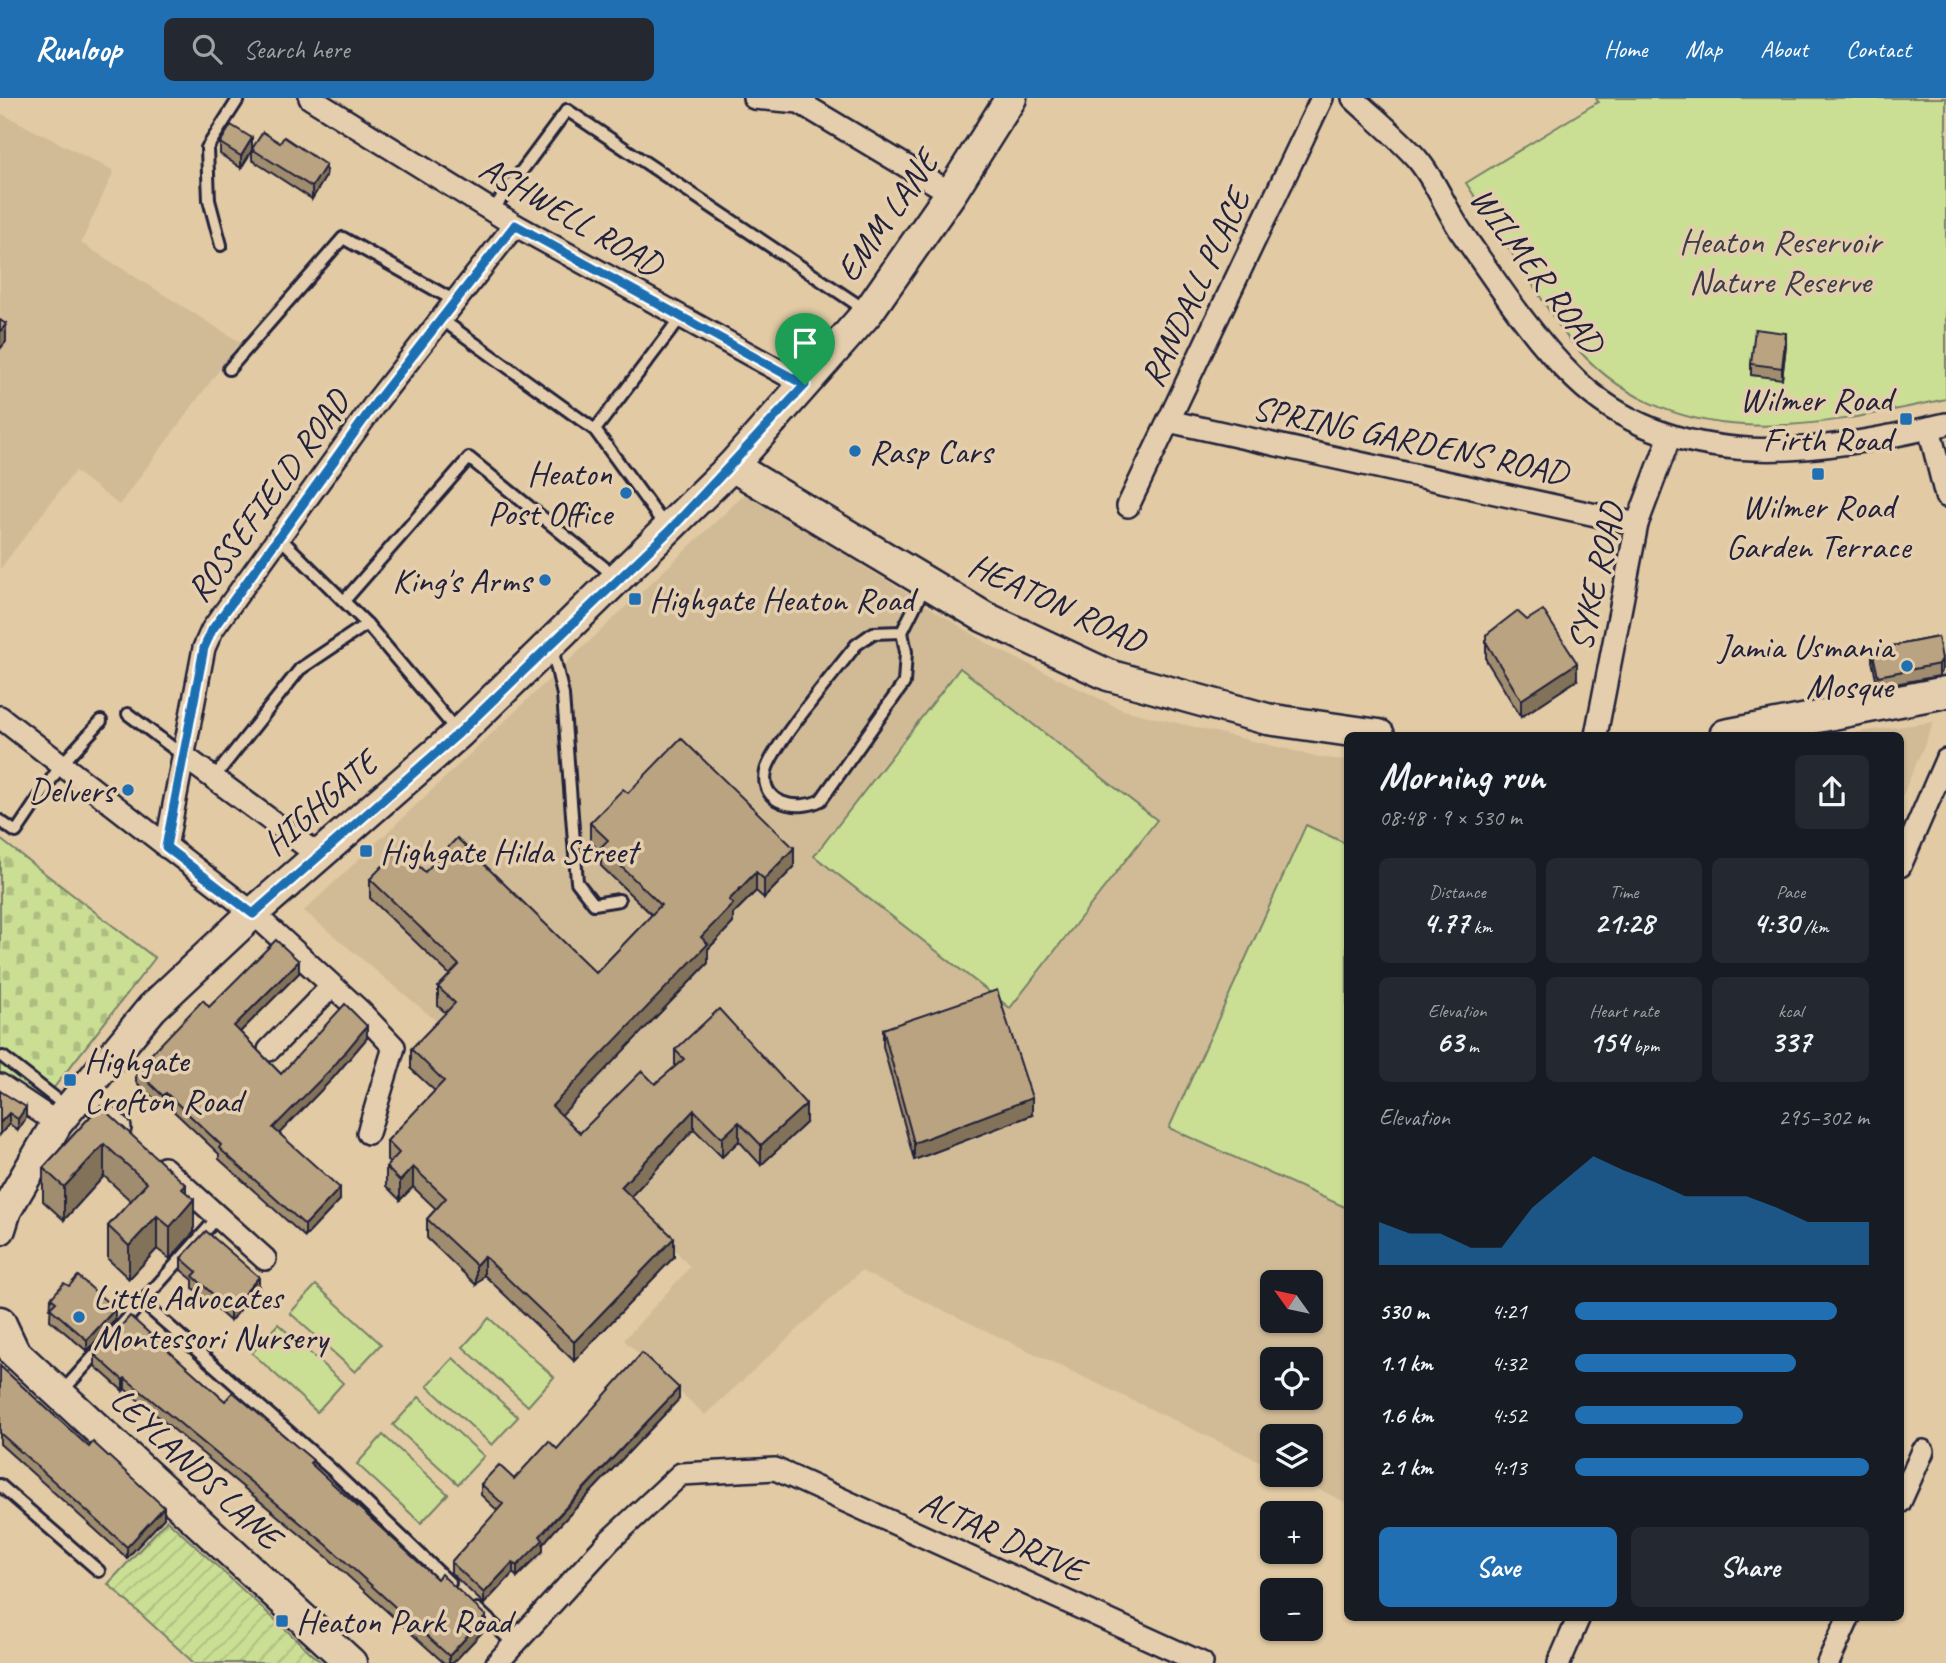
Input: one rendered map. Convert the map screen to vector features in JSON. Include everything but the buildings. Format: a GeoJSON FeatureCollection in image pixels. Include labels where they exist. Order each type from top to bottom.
{"type":"FeatureCollection","features":[{"type":"Feature","properties":{"kind":"street","name":"ASHWELL ROAD"},"geometry":{"type":"LineString","coordinates":[[310,98],[515,225],[805,385]]}},
{"type":"Feature","properties":{"kind":"street"},"geometry":{"type":"LineString","coordinates":[[754,98],[799,102],[951,193]]}},
{"type":"Feature","properties":{"kind":"street","name":"EMM LANE"},"geometry":{"type":"LineString","coordinates":[[732,466],[868,312],[951,193],[1011,98]]}},
{"type":"Feature","properties":{"kind":"street","name":"RANDALL PLACE"},"geometry":{"type":"LineString","coordinates":[[1128,506],[1322,98]]}},
{"type":"Feature","properties":{"kind":"street","name":"WILMER ROAD"},"geometry":{"type":"LineString","coordinates":[[1353,98],[1419,161],[1460,231],[1543,342],[1575,379],[1631,418],[1670,436],[1733,449],[1818,450],[1938,426]]}},
{"type":"Feature","properties":{"kind":"street","name":"ROSSEFIELD ROAD"},"geometry":{"type":"LineString","coordinates":[[166,847],[204,648],[212,630],[377,401],[515,225]]}},
{"type":"Feature","properties":{"kind":"street","name":"SPRING GARDENS ROAD"},"geometry":{"type":"LineString","coordinates":[[1168,421],[1637,524]]}},
{"type":"Feature","properties":{"kind":"street"},"geometry":{"type":"LineString","coordinates":[[1938,426],[1946,496]]}},
{"type":"Feature","properties":{"kind":"street","name":"SYKE ROAD"},"geometry":{"type":"LineString","coordinates":[[1597,732],[1637,524],[1670,436]]}},
{"type":"Feature","properties":{"kind":"street","name":"HIGHGATE"},"geometry":{"type":"LineString","coordinates":[[0,1229],[6,1210],[68,1107],[152,1008],[253,914],[459,733],[669,531],[732,466]]}},
{"type":"Feature","properties":{"kind":"street","name":"HEATON ROAD"},"geometry":{"type":"LineString","coordinates":[[732,466],[984,617],[1108,675],[1267,719],[1358,732]]}},
{"type":"Feature","properties":{"kind":"street"},"geometry":{"type":"LineString","coordinates":[[1739,732],[1946,692]]}},
{"type":"Feature","properties":{"kind":"street"},"geometry":{"type":"LineString","coordinates":[[0,717],[253,914],[394,1047],[368,1133]]}},
{"type":"Feature","properties":{"kind":"street"},"geometry":{"type":"LineString","coordinates":[[185,757],[212,780],[318,856]]}},
{"type":"Feature","properties":{"kind":"street"},"geometry":{"type":"LineString","coordinates":[[1904,857],[1946,760]]}},
{"type":"Feature","properties":{"kind":"street"},"geometry":{"type":"LineString","coordinates":[[269,1049],[331,987]]}},
{"type":"Feature","properties":{"kind":"street"},"geometry":{"type":"LineString","coordinates":[[0,1085],[68,1107],[144,1150],[265,1259]]}},
{"type":"Feature","properties":{"kind":"street","name":"LEYLANDS LANE"},"geometry":{"type":"LineString","coordinates":[[0,1322],[14,1352],[351,1663]]}},
{"type":"Feature","properties":{"kind":"street"},"geometry":{"type":"LineString","coordinates":[[1904,1493],[1923,1451]]}},
{"type":"Feature","properties":{"kind":"street","name":"ALTAR DRIVE"},"geometry":{"type":"LineString","coordinates":[[514,1644],[610,1540],[681,1474],[775,1469],[1202,1663]]}},
{"type":"Feature","properties":{"kind":"street"},"geometry":{"type":"LineString","coordinates":[[1559,1663],[1577,1621]]}},
{"type":"Feature","properties":{"kind":"street"},"geometry":{"type":"LineString","coordinates":[[1828,1663],[1847,1621]]}},
{"type":"Feature","properties":{"kind":"street"},"geometry":{"type":"LineString","coordinates":[[497,1663],[514,1644]]}},
{"type":"Feature","properties":{"kind":"lane"},"geometry":{"type":"LineString","coordinates":[[221,245],[209,200],[207,148],[239,98]]}},
{"type":"Feature","properties":{"kind":"lane"},"geometry":{"type":"LineString","coordinates":[[492,211],[567,110],[868,312]]}},
{"type":"Feature","properties":{"kind":"lane"},"geometry":{"type":"LineString","coordinates":[[229,369],[343,238],[455,301]]}},
{"type":"Feature","properties":{"kind":"lane"},"geometry":{"type":"LineString","coordinates":[[595,430],[681,317]]}},
{"type":"Feature","properties":{"kind":"lane"},"geometry":{"type":"LineString","coordinates":[[441,319],[595,430],[669,531]]}},
{"type":"Feature","properties":{"kind":"lane"},"geometry":{"type":"LineString","coordinates":[[344,601],[469,458],[619,579]]}},
{"type":"Feature","properties":{"kind":"lane"},"geometry":{"type":"LineString","coordinates":[[279,537],[367,624],[459,733]]}},
{"type":"Feature","properties":{"kind":"lane"},"geometry":{"type":"LineString","coordinates":[[902,632],[873,633],[856,645],[773,755],[765,780],[767,792],[788,806],[812,805],[821,800],[904,683],[906,652],[902,632],[926,584]]}},
{"type":"Feature","properties":{"kind":"lane"},"geometry":{"type":"LineString","coordinates":[[212,780],[300,668],[367,624]]}},
{"type":"Feature","properties":{"kind":"lane"},"geometry":{"type":"LineString","coordinates":[[551,645],[563,695],[577,882],[594,904],[619,900]]}},
{"type":"Feature","properties":{"kind":"lane"},"geometry":{"type":"LineString","coordinates":[[128,714],[185,757]]}},
{"type":"Feature","properties":{"kind":"lane"},"geometry":{"type":"LineString","coordinates":[[0,821],[16,832],[61,765],[102,721]]}},
{"type":"Feature","properties":{"kind":"lane"},"geometry":{"type":"LineString","coordinates":[[3,1057],[68,1107]]}},
{"type":"Feature","properties":{"kind":"lane"},"geometry":{"type":"LineString","coordinates":[[59,1395],[218,1217]]}},
{"type":"Feature","properties":{"kind":"lane"},"geometry":{"type":"LineString","coordinates":[[142,1302],[331,1469],[456,1589]]}},
{"type":"Feature","properties":{"kind":"lane"},"geometry":{"type":"LineString","coordinates":[[0,1485],[99,1571]]}},
{"type":"Feature","properties":{"kind":"lane"},"geometry":{"type":"LineString","coordinates":[[466,1598],[514,1644]]}},
{"type":"Feature","properties":{"kind":"shaded area"},"geometry":{"type":"Polygon","coordinates":[[[0,113],[114,171],[81,243],[240,342],[119,505],[75,471],[0,569],[0,113]]]}},
{"type":"Feature","properties":{"kind":"shaded area"},"geometry":{"type":"Polygon","coordinates":[[[746,493],[997,649],[1123,710],[1324,758],[1344,760],[1344,1502],[1314,1487],[1323,1487],[1323,1424],[1260,1424],[1260,1461],[861,1271],[705,1415],[624,1340],[690,1267],[575,1136],[304,911],[746,493]]]}},
{"type":"Feature","properties":{"kind":"shaded area"},"geometry":{"type":"Polygon","coordinates":[[[1934,722],[1904,792],[1904,732],[1858,732],[1934,722]]]}},
{"type":"Feature","properties":{"kind":"green space","name":"Heaton Reservoir Nature Reserve"},"geometry":{"type":"Polygon","coordinates":[[[1596,98],[1946,98],[1946,399],[1844,419],[1794,425],[1744,425],[1696,419],[1650,403],[1607,377],[1563,332],[1466,183],[1598,102],[1596,98]]]}},
{"type":"Feature","properties":{"kind":"green space"},"geometry":{"type":"Polygon","coordinates":[[[960,668],[1157,820],[1010,1008],[814,856],[960,668]]]}},
{"type":"Feature","properties":{"kind":"green space"},"geometry":{"type":"Polygon","coordinates":[[[1306,825],[1344,843],[1344,1207],[1169,1128],[1306,825]]]}},
{"type":"Feature","properties":{"kind":"green space"},"geometry":{"type":"Polygon","coordinates":[[[0,839],[155,958],[38,1108],[0,1079],[0,839]]]}},
{"type":"Feature","properties":{"kind":"green space"},"geometry":{"type":"Polygon","coordinates":[[[316,1285],[381,1344],[355,1372],[290,1313],[316,1285]]]}},
{"type":"Feature","properties":{"kind":"green space"},"geometry":{"type":"Polygon","coordinates":[[[489,1318],[554,1377],[528,1406],[463,1347],[489,1318]]]}},
{"type":"Feature","properties":{"kind":"green space"},"geometry":{"type":"Polygon","coordinates":[[[278,1324],[343,1383],[317,1412],[252,1353],[278,1324]]]}},
{"type":"Feature","properties":{"kind":"green space"},"geometry":{"type":"Polygon","coordinates":[[[453,1358],[518,1417],[492,1445],[427,1386],[453,1358]]]}},
{"type":"Feature","properties":{"kind":"green space"},"geometry":{"type":"Polygon","coordinates":[[[419,1397],[484,1456],[458,1484],[393,1425],[419,1397]]]}},
{"type":"Feature","properties":{"kind":"green space"},"geometry":{"type":"Polygon","coordinates":[[[383,1435],[448,1494],[421,1523],[357,1464],[383,1435]]]}},
{"type":"Feature","properties":{"kind":"green space"},"geometry":{"type":"Polygon","coordinates":[[[167,1520],[322,1663],[194,1663],[108,1584],[167,1520]]]}},
{"type":"Feature","properties":{"kind":"place","name":"Wilmer Road Firth Road"},"geometry":{"type":"Point","coordinates":[1906,419]}},
{"type":"Feature","properties":{"kind":"place","name":"Rasp Cars"},"geometry":{"type":"Point","coordinates":[855,451]}},
{"type":"Feature","properties":{"kind":"place","name":"Wilmer Road Garden Terrace"},"geometry":{"type":"Point","coordinates":[1818,474]}},
{"type":"Feature","properties":{"kind":"place","name":"Heaton Post Office"},"geometry":{"type":"Point","coordinates":[626,493]}},
{"type":"Feature","properties":{"kind":"place","name":"King's Arms"},"geometry":{"type":"Point","coordinates":[545,580]}},
{"type":"Feature","properties":{"kind":"place","name":"Highgate Heaton Road"},"geometry":{"type":"Point","coordinates":[635,599]}},
{"type":"Feature","properties":{"kind":"place","name":"Jamia Usmania Mosque"},"geometry":{"type":"Point","coordinates":[1907,666]}},
{"type":"Feature","properties":{"kind":"place","name":"Delvers"},"geometry":{"type":"Point","coordinates":[128,790]}},
{"type":"Feature","properties":{"kind":"place","name":"Highgate Hilda Street"},"geometry":{"type":"Point","coordinates":[366,851]}},
{"type":"Feature","properties":{"kind":"place","name":"Highgate Crofton Road"},"geometry":{"type":"Point","coordinates":[70,1080]}},
{"type":"Feature","properties":{"kind":"place","name":"Little Advocates Montessori Nursery"},"geometry":{"type":"Point","coordinates":[79,1317]}},
{"type":"Feature","properties":{"kind":"place","name":"Heaton Park Road"},"geometry":{"type":"Point","coordinates":[282,1621]}},
{"type":"Feature","properties":{"kind":"route"},"geometry":{"type":"LineString","coordinates":[[515,225],[805,385],[669,531],[459,733],[253,914],[166,847],[204,648],[212,630],[377,401],[515,225]]}}]}
